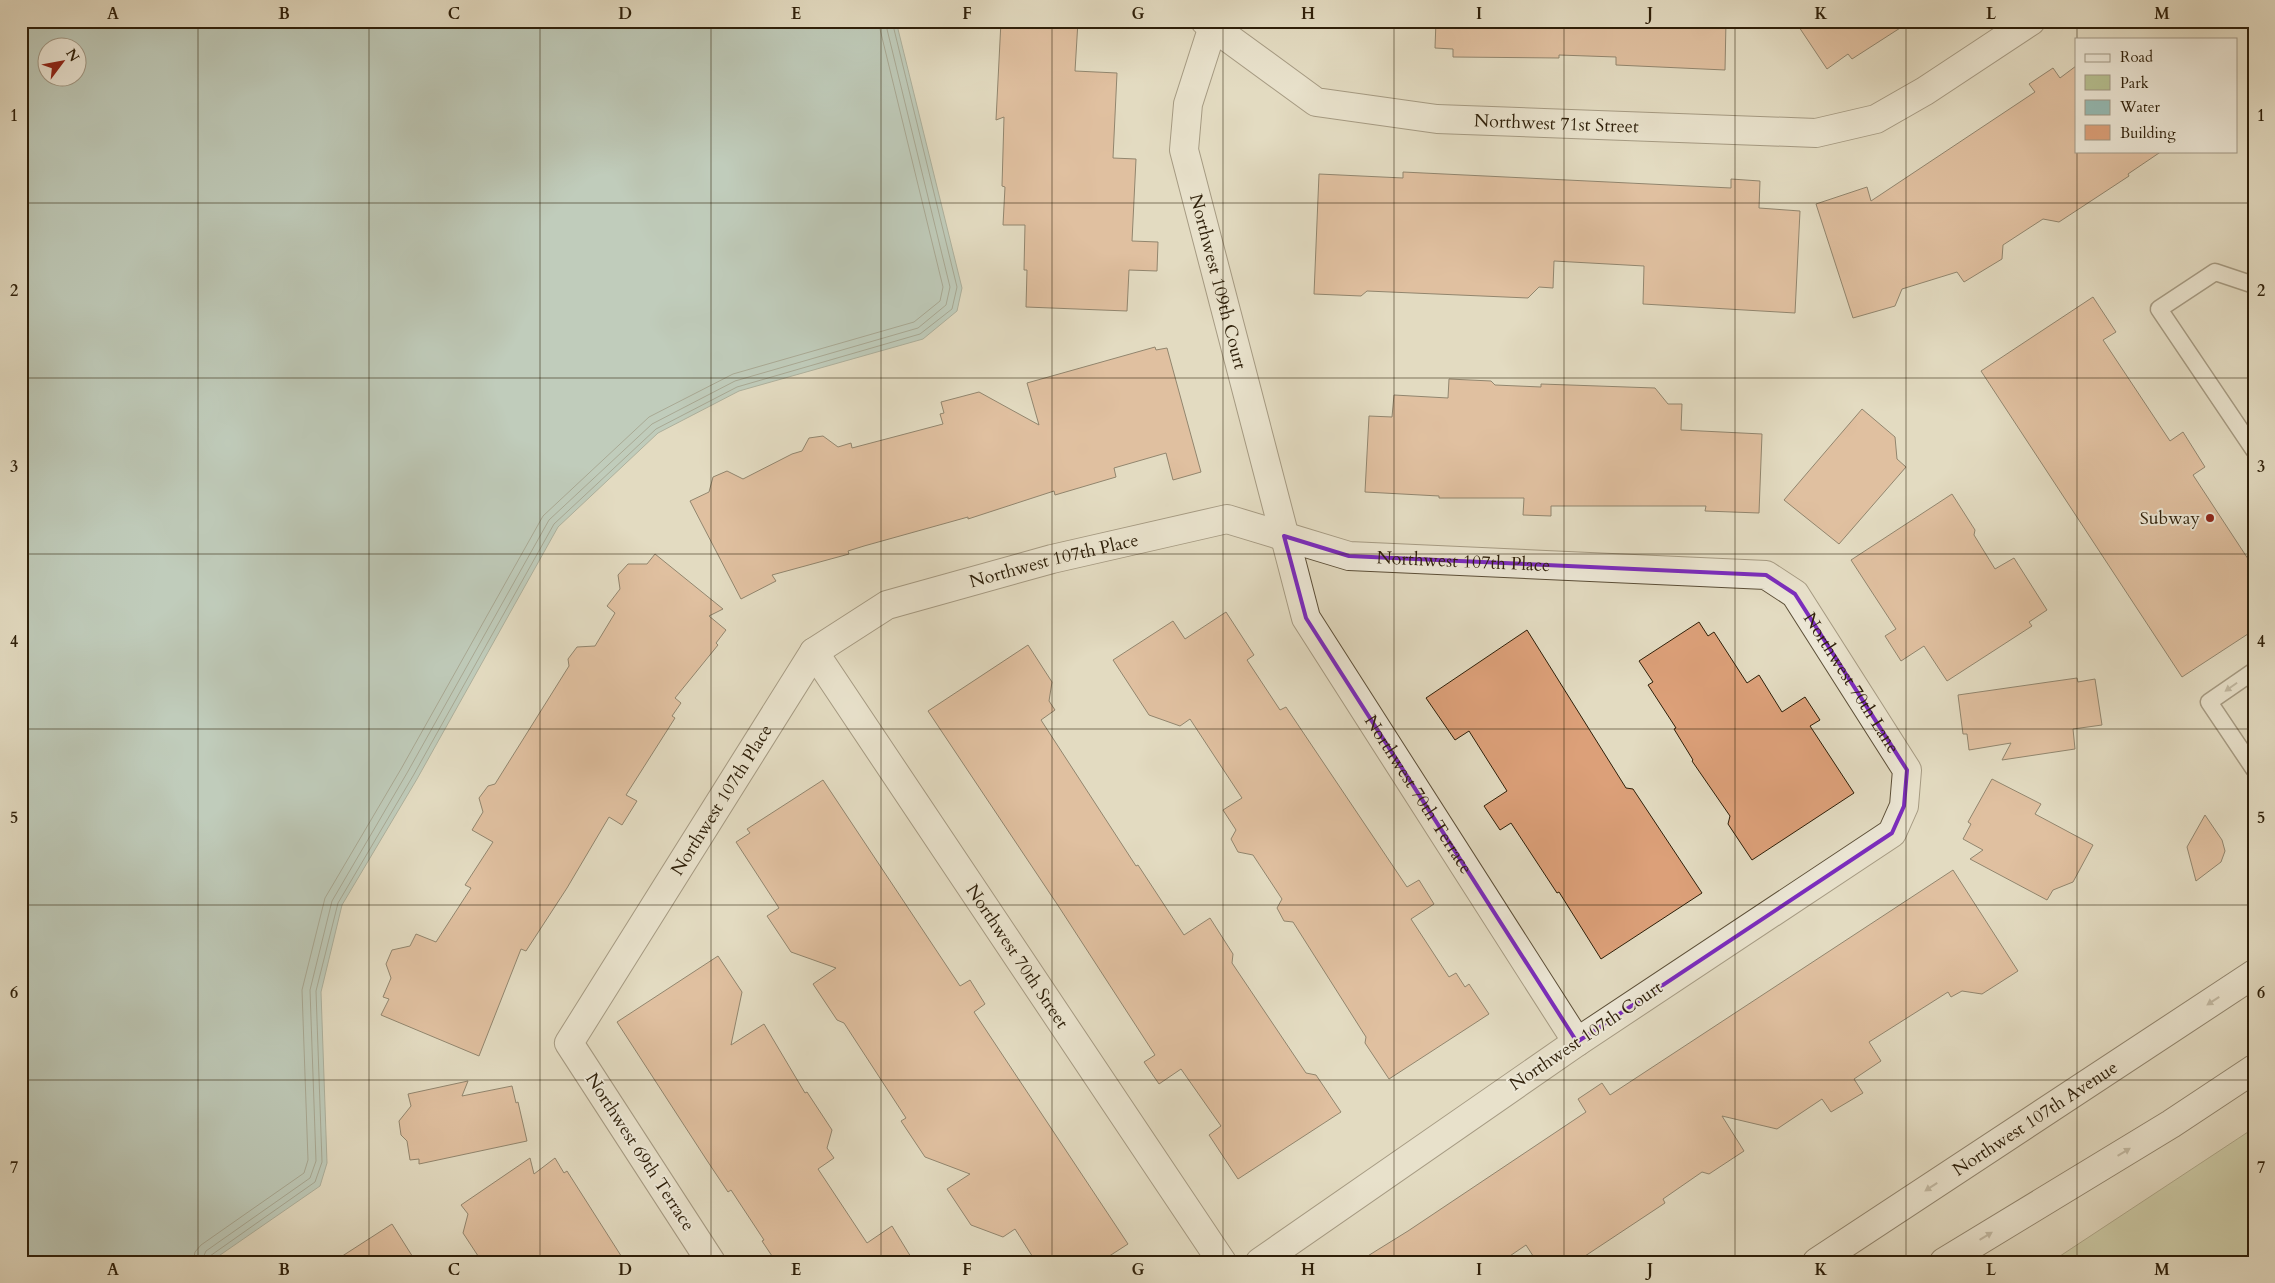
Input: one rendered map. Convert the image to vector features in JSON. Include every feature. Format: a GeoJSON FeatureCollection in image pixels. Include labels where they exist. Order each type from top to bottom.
{"type":"FeatureCollection","features":[{"type":"Feature","properties":{"kind":"street","name":"Northwest 71st Street"},"geometry":{"type":"LineString","coordinates":[[1209,24],[1316,102],[1437,119],[1816,133],[1876,119],[1925,91],[2031,21]]}},
{"type":"Feature","properties":{"kind":"street","name":"Northwest 109th Court"},"geometry":{"type":"LineString","coordinates":[[1209,24],[1188,104],[1184,150],[1284,536]]}},
{"type":"Feature","properties":{"kind":"street","name":"Northwest 107th Place"},"geometry":{"type":"LineString","coordinates":[[569,1043],[814,652],[887,605],[1052,559],[1227,519],[1349,556],[1766,575]]}},
{"type":"Feature","properties":{"kind":"street","name":"Northwest 70th Terrace"},"geometry":{"type":"LineString","coordinates":[[1284,536],[1306,618],[1577,1042]]}},
{"type":"Feature","properties":{"kind":"street","name":"Northwest 70th Lane"},"geometry":{"type":"LineString","coordinates":[[1766,575],[1795,594],[1907,770],[1904,806]]}},
{"type":"Feature","properties":{"kind":"street","name":"Northwest 70th Street"},"geometry":{"type":"LineString","coordinates":[[814,652],[1222,1262]]}},
{"type":"Feature","properties":{"kind":"street","name":"Northwest 107th Court"},"geometry":{"type":"LineString","coordinates":[[1260,1262],[1577,1042],[1892,833],[1904,806]]}},
{"type":"Feature","properties":{"kind":"street","name":"Northwest 107th Avenue"},"geometry":{"type":"LineString","coordinates":[[1817,1262],[2254,974]]}},
{"type":"Feature","properties":{"kind":"street","name":"Northwest 69th Terrace"},"geometry":{"type":"LineString","coordinates":[[569,1043],[710,1262]]}},
{"type":"Feature","properties":{"kind":"street"},"geometry":{"type":"LineString","coordinates":[[1944,1262],[2171,1124],[2254,1069]]}},
{"type":"Feature","properties":{"kind":"lane"},"geometry":{"type":"LineString","coordinates":[[2254,284],[2215,272],[2159,309],[2254,450]]}},
{"type":"Feature","properties":{"kind":"lane"},"geometry":{"type":"LineString","coordinates":[[2254,671],[2209,702],[2254,769]]}},
{"type":"Feature","properties":{"kind":"highlighted area"},"geometry":{"type":"Polygon","coordinates":[[[1284,536],[1349,556],[1766,575],[1795,594],[1907,770],[1904,806],[1892,833],[1577,1042],[1306,618],[1284,536]]]}},
{"type":"Feature","properties":{"kind":"green space"},"geometry":{"type":"Polygon","coordinates":[[[2254,1128],[2254,1262],[2051,1262],[2254,1128]]]}},
{"type":"Feature","properties":{"kind":"water"},"geometry":{"type":"Polygon","coordinates":[[[21,21],[896,21],[962,288],[957,311],[923,339],[739,391],[658,433],[558,527],[417,779],[342,905],[321,992],[327,1163],[320,1186],[210,1262],[21,1262],[21,21]]]}},
{"type":"Feature","properties":{"kind":"building"},"geometry":{"type":"Polygon","coordinates":[[[1001,21],[1078,21],[1075,71],[1117,73],[1113,158],[1136,159],[1132,241],[1158,242],[1157,271],[1129,270],[1127,311],[1026,307],[1027,270],[1024,270],[1025,225],[1003,225],[1005,187],[1002,186],[1004,117],[996,120],[1001,21]]]}},
{"type":"Feature","properties":{"kind":"building"},"geometry":{"type":"Polygon","coordinates":[[[1436,21],[1726,21],[1725,70],[1616,65],[1616,57],[1559,55],[1559,58],[1453,57],[1453,49],[1435,48],[1436,21]]]}},
{"type":"Feature","properties":{"kind":"building"},"geometry":{"type":"Polygon","coordinates":[[[1795,21],[1911,21],[1852,59],[1848,54],[1827,69],[1795,21]]]}},
{"type":"Feature","properties":{"kind":"building"},"geometry":{"type":"Polygon","coordinates":[[[2075,67],[2075,152],[2161,152],[2128,174],[2129,176],[2059,222],[2043,219],[2003,245],[2002,259],[1964,282],[1957,272],[1902,289],[1895,306],[1853,318],[1816,204],[1867,187],[1871,201],[2035,92],[2029,84],[2053,68],[2060,78],[2075,67]]]}},
{"type":"Feature","properties":{"kind":"building"},"geometry":{"type":"Polygon","coordinates":[[[1403,172],[1731,188],[1731,179],[1760,181],[1759,208],[1800,211],[1795,313],[1643,304],[1644,266],[1554,261],[1553,288],[1539,287],[1528,298],[1367,291],[1361,296],[1314,294],[1319,174],[1403,178],[1403,172]]]}},
{"type":"Feature","properties":{"kind":"building"},"geometry":{"type":"Polygon","coordinates":[[[2093,297],[2116,332],[2103,340],[2170,441],[2183,432],[2205,467],[2193,475],[2254,568],[2254,630],[2182,677],[1981,371],[2093,297]]]}},
{"type":"Feature","properties":{"kind":"building"},"geometry":{"type":"Polygon","coordinates":[[[1155,347],[1156,350],[1167,348],[1201,472],[1173,480],[1166,453],[1114,468],[1116,477],[1055,495],[1054,491],[968,519],[968,517],[864,546],[848,551],[849,554],[772,575],[776,581],[741,599],[690,501],[709,492],[713,477],[727,471],[743,479],[792,454],[802,451],[809,438],[823,436],[838,447],[851,443],[852,448],[943,424],[940,414],[944,413],[941,402],[979,392],[1039,425],[1027,383],[1155,347]]]}},
{"type":"Feature","properties":{"kind":"building"},"geometry":{"type":"Polygon","coordinates":[[[1449,379],[1491,381],[1495,385],[1541,387],[1541,384],[1655,388],[1668,404],[1682,404],[1681,430],[1762,434],[1759,513],[1705,511],[1706,506],[1551,506],[1551,516],[1523,515],[1524,498],[1439,498],[1439,496],[1365,492],[1369,416],[1392,417],[1394,395],[1448,398],[1449,379]]]}},
{"type":"Feature","properties":{"kind":"building"},"geometry":{"type":"Polygon","coordinates":[[[1862,409],[1895,437],[1897,459],[1906,467],[1839,544],[1784,500],[1862,409]]]}},
{"type":"Feature","properties":{"kind":"building"},"geometry":{"type":"Polygon","coordinates":[[[1952,494],[1975,530],[1974,535],[1995,569],[2014,558],[2047,610],[2029,622],[2032,626],[1947,681],[1924,646],[1901,661],[1885,636],[1896,629],[1851,560],[1952,494]]]}},
{"type":"Feature","properties":{"kind":"building"},"geometry":{"type":"Polygon","coordinates":[[[655,554],[723,609],[709,616],[726,630],[716,643],[718,645],[675,698],[681,703],[672,716],[675,718],[626,795],[637,801],[622,825],[609,817],[567,888],[526,951],[521,949],[479,1056],[381,1015],[389,999],[383,997],[391,978],[386,964],[392,950],[410,946],[416,934],[436,942],[471,888],[465,885],[493,842],[472,830],[483,812],[479,798],[488,786],[495,784],[569,666],[568,659],[577,647],[595,646],[615,613],[607,606],[620,589],[618,575],[628,564],[647,564],[655,554]]]}},
{"type":"Feature","properties":{"kind":"building"},"geometry":{"type":"Polygon","coordinates":[[[1226,612],[1254,655],[1247,660],[1280,710],[1286,707],[1407,887],[1419,880],[1434,904],[1411,919],[1449,977],[1456,973],[1465,987],[1469,984],[1489,1014],[1389,1079],[1365,1043],[1366,1037],[1293,922],[1284,921],[1277,908],[1282,899],[1253,855],[1238,852],[1231,839],[1236,830],[1223,810],[1242,798],[1190,719],[1180,726],[1149,715],[1113,660],[1173,621],[1185,639],[1226,612]]]}},
{"type":"Feature","properties":{"kind":"building"},"geometry":{"type":"Polygon","coordinates":[[[1699,622],[1708,636],[1714,632],[1747,683],[1759,675],[1782,712],[1805,697],[1820,720],[1810,726],[1854,793],[1752,860],[1728,824],[1730,816],[1692,761],[1674,729],[1676,728],[1648,685],[1653,682],[1639,661],[1699,622]]]}},
{"type":"Feature","properties":{"kind":"building"},"geometry":{"type":"Polygon","coordinates":[[[1527,630],[1626,788],[1633,789],[1702,893],[1601,959],[1559,892],[1557,893],[1511,823],[1500,830],[1484,806],[1507,791],[1469,731],[1455,740],[1426,698],[1527,630]]]}},
{"type":"Feature","properties":{"kind":"building"},"geometry":{"type":"Polygon","coordinates":[[[1028,645],[1052,682],[1049,701],[1055,710],[1041,720],[1136,866],[1138,865],[1184,935],[1210,918],[1233,954],[1232,963],[1306,1073],[1316,1075],[1341,1112],[1238,1179],[1209,1135],[1221,1126],[1181,1069],[1159,1084],[1144,1062],[1155,1055],[928,711],[1028,645]]]}},
{"type":"Feature","properties":{"kind":"building"},"geometry":{"type":"Polygon","coordinates":[[[2077,678],[2078,682],[2095,679],[2102,725],[2073,729],[2075,749],[2002,760],[2011,743],[1969,750],[1967,734],[1963,734],[1958,695],[2077,678]]]}},
{"type":"Feature","properties":{"kind":"building"},"geometry":{"type":"Polygon","coordinates":[[[1992,779],[2041,804],[2035,814],[2093,845],[2073,882],[2053,890],[2047,900],[1970,859],[1983,850],[1963,839],[1971,824],[1968,822],[1992,779]]]}},
{"type":"Feature","properties":{"kind":"building"},"geometry":{"type":"Polygon","coordinates":[[[823,780],[960,986],[970,980],[985,1004],[974,1012],[1128,1244],[1100,1262],[1036,1262],[1015,1229],[1003,1237],[971,1225],[947,1189],[970,1174],[925,1157],[901,1121],[906,1118],[844,1023],[837,1020],[813,984],[836,968],[791,952],[767,916],[779,908],[736,842],[750,833],[747,829],[823,780]]]}},
{"type":"Feature","properties":{"kind":"building"},"geometry":{"type":"Polygon","coordinates":[[[2205,815],[2222,840],[2225,851],[2221,862],[2196,881],[2187,847],[2205,815]]]}},
{"type":"Feature","properties":{"kind":"building"},"geometry":{"type":"Polygon","coordinates":[[[1953,870],[2018,971],[1982,994],[1962,991],[1951,997],[1948,992],[1869,1042],[1881,1061],[1854,1079],[1863,1093],[1831,1112],[1822,1099],[1777,1129],[1722,1116],[1744,1151],[1709,1174],[1702,1172],[1663,1199],[1665,1203],[1576,1262],[1537,1262],[1526,1245],[1501,1262],[1358,1262],[1408,1231],[1586,1112],[1578,1099],[1602,1083],[1610,1095],[1953,870]]]}},
{"type":"Feature","properties":{"kind":"building"},"geometry":{"type":"Polygon","coordinates":[[[718,956],[742,992],[731,1045],[764,1024],[805,1093],[807,1092],[832,1130],[827,1148],[834,1158],[818,1169],[867,1243],[892,1226],[914,1262],[776,1262],[731,1190],[728,1192],[617,1022],[718,956]]]}},
{"type":"Feature","properties":{"kind":"building"},"geometry":{"type":"Polygon","coordinates":[[[468,1081],[462,1096],[512,1086],[516,1103],[518,1102],[527,1141],[419,1164],[419,1159],[410,1160],[407,1141],[401,1135],[399,1121],[411,1106],[408,1094],[468,1081]]]}},
{"type":"Feature","properties":{"kind":"building"},"geometry":{"type":"Polygon","coordinates":[[[530,1158],[534,1174],[555,1158],[564,1173],[567,1171],[625,1262],[482,1262],[463,1233],[468,1214],[461,1205],[530,1158]]]}},
{"type":"Feature","properties":{"kind":"building"},"geometry":{"type":"Polygon","coordinates":[[[392,1224],[416,1262],[333,1262],[392,1224]]]}},
{"type":"Feature","properties":{"kind":"place","name":"Subway"},"geometry":{"type":"Point","coordinates":[2210,518]}}]}
